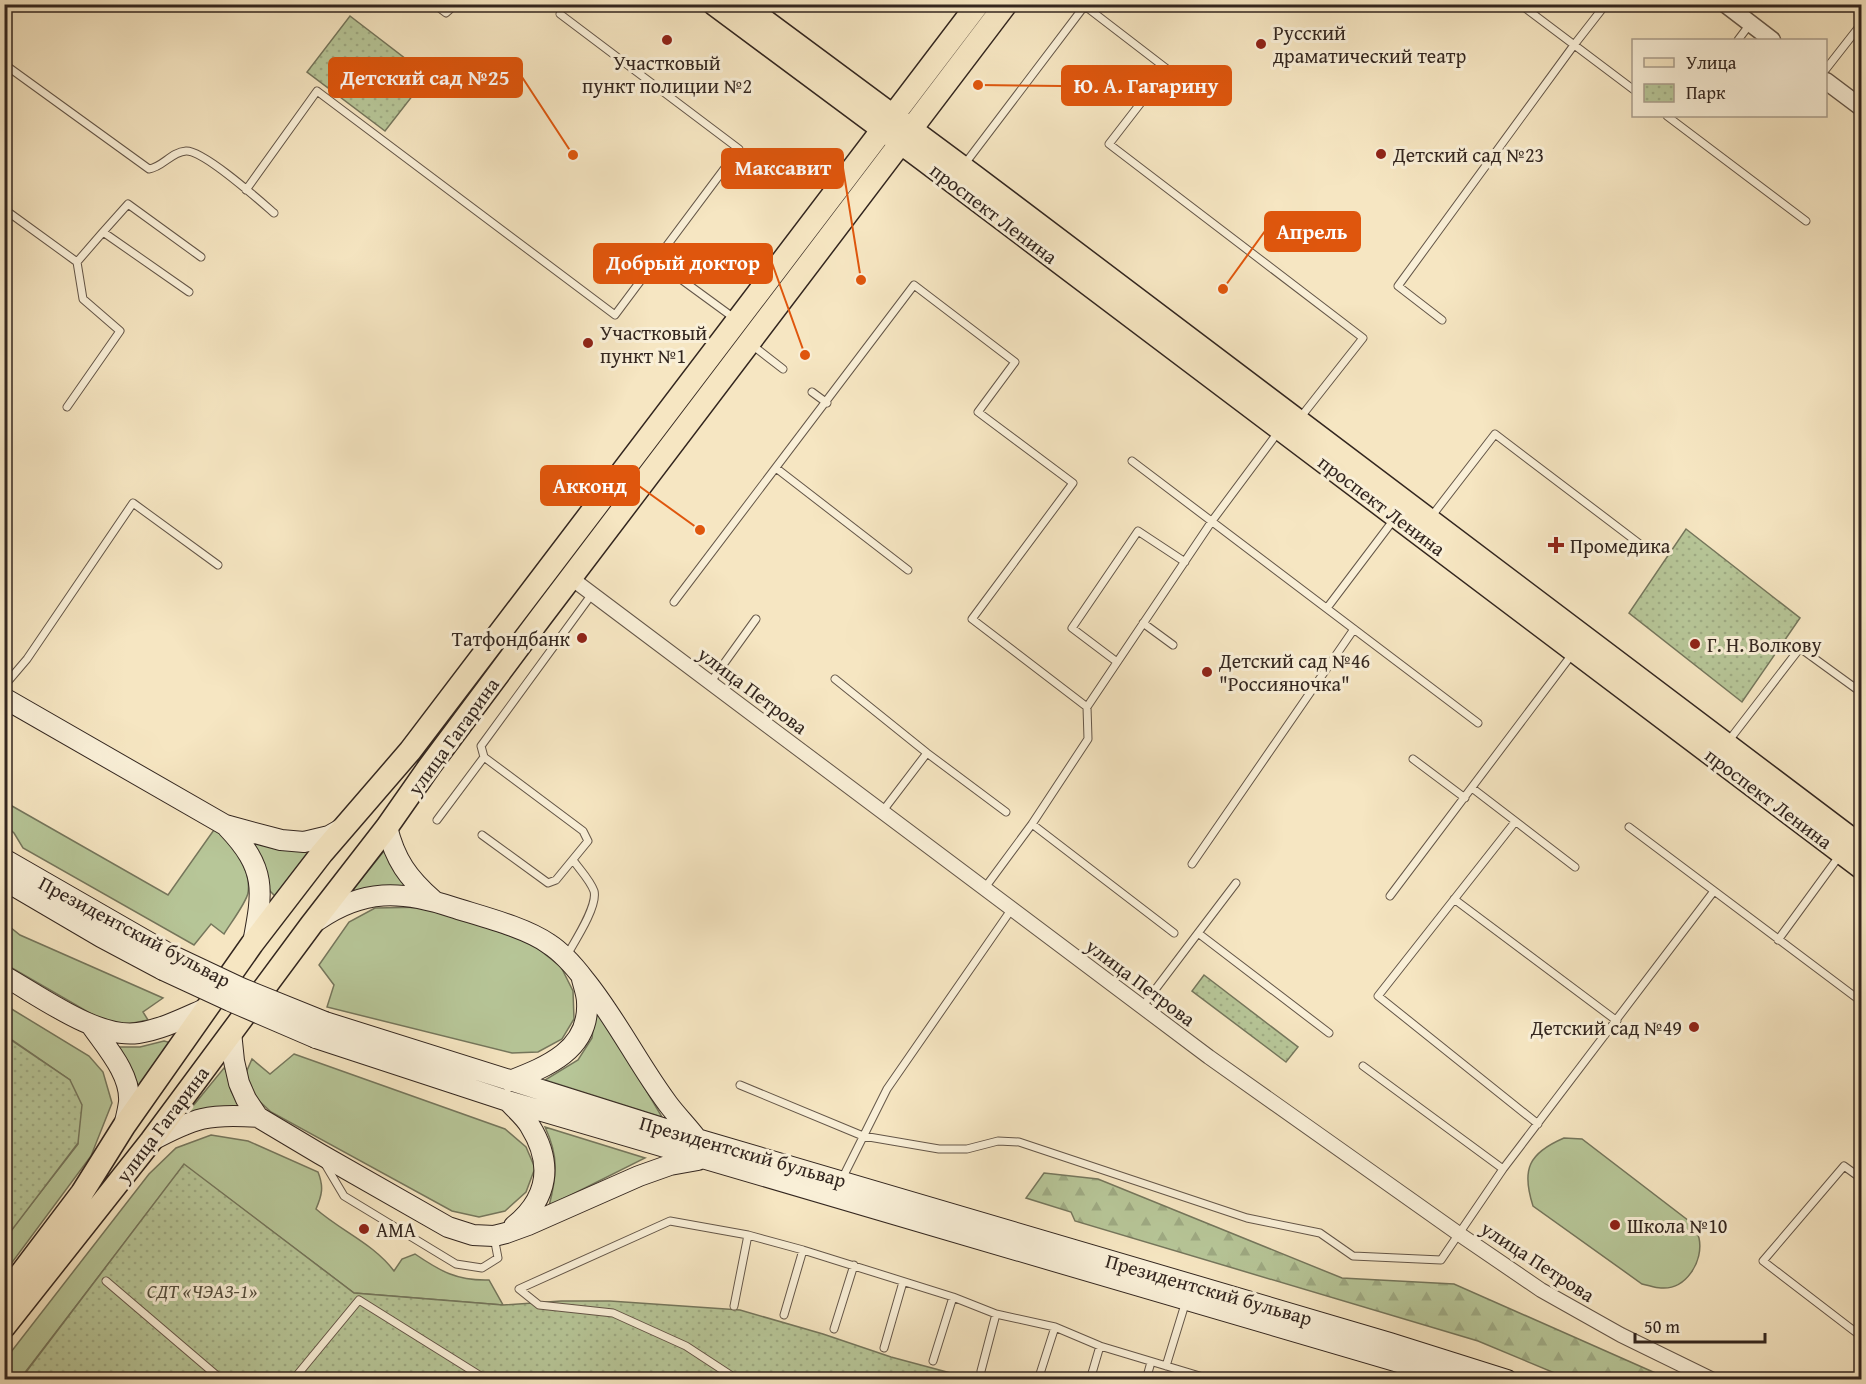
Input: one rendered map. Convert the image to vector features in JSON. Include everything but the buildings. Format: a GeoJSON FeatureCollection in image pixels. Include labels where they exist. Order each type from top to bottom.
{"type":"FeatureCollection","features":[{"type":"Feature","properties":{"kind":"main road"},"geometry":{"type":"LineString","coordinates":[[714,4],[907,137]]}},
{"type":"Feature","properties":{"kind":"main road"},"geometry":{"type":"LineString","coordinates":[[742,4],[888,123]]}},
{"type":"Feature","properties":{"kind":"main road","name":"улица Гагарина"},"geometry":{"type":"LineString","coordinates":[[4,1327],[151,1141],[387,828],[562,571],[738,321],[978,4]]}},
{"type":"Feature","properties":{"kind":"main road","name":"улица Гагарина"},"geometry":{"type":"LineString","coordinates":[[4,1296],[82,1193],[124,1126],[252,944],[344,828],[562,571],[749,343],[1006,4]]}},
{"type":"Feature","properties":{"kind":"main road","name":"проспект Ленина"},"geometry":{"type":"LineString","coordinates":[[907,137],[962,167],[1289,425],[1396,516],[1575,651],[1852,850]]}},
{"type":"Feature","properties":{"kind":"main road","name":"проспект Ленина"},"geometry":{"type":"LineString","coordinates":[[907,137],[1289,425],[1429,519],[1726,744],[1852,850],[1862,868]]}},
{"type":"Feature","properties":{"kind":"main road"},"geometry":{"type":"LineString","coordinates":[[4,698],[225,825],[263,837],[304,842],[329,836],[344,828]]}},
{"type":"Feature","properties":{"kind":"main road"},"geometry":{"type":"LineString","coordinates":[[225,825],[247,850],[258,874],[261,902],[252,944]]}},
{"type":"Feature","properties":{"kind":"main road"},"geometry":{"type":"LineString","coordinates":[[387,828],[390,841],[404,870],[415,884],[433,900]]}},
{"type":"Feature","properties":{"kind":"main road","name":"Президентский бульвар"},"geometry":{"type":"LineString","coordinates":[[4,859],[230,1001],[509,1091],[704,1159],[1460,1380]]}},
{"type":"Feature","properties":{"kind":"main road","name":"Президентский бульвар"},"geometry":{"type":"LineString","coordinates":[[4,880],[101,937],[167,962]]}},
{"type":"Feature","properties":{"kind":"main road"},"geometry":{"type":"LineString","coordinates":[[311,926],[359,898],[381,894],[405,895],[433,900],[525,932],[548,943],[566,957],[599,998],[668,1103],[697,1138]]}},
{"type":"Feature","properties":{"kind":"main road"},"geometry":{"type":"LineString","coordinates":[[4,976],[91,1025],[114,1032],[136,1033],[168,1026],[207,1008]]}},
{"type":"Feature","properties":{"kind":"main road"},"geometry":{"type":"LineString","coordinates":[[500,1234],[528,1215],[540,1195],[546,1173],[542,1150],[509,1091],[564,1056],[577,1041],[585,1022],[588,1003],[582,976]]}},
{"type":"Feature","properties":{"kind":"main road"},"geometry":{"type":"LineString","coordinates":[[91,1025],[120,1068],[127,1085],[129,1101],[124,1126]]}},
{"type":"Feature","properties":{"kind":"main road"},"geometry":{"type":"LineString","coordinates":[[231,1032],[239,1083],[246,1100],[258,1117],[448,1227],[473,1235],[500,1234],[528,1225],[639,1176],[670,1165],[704,1159]]}},
{"type":"Feature","properties":{"kind":"main road","name":"Президентский бульвар"},"geometry":{"type":"LineString","coordinates":[[509,1091],[697,1138],[1390,1343],[1507,1380]]}},
{"type":"Feature","properties":{"kind":"main road"},"geometry":{"type":"LineString","coordinates":[[151,1141],[184,1124],[207,1117],[232,1115],[258,1117]]}},
{"type":"Feature","properties":{"kind":"street"},"geometry":{"type":"LineString","coordinates":[[1725,4],[1771,39]]}},
{"type":"Feature","properties":{"kind":"street"},"geometry":{"type":"LineString","coordinates":[[1827,82],[1862,108]]}},
{"type":"Feature","properties":{"kind":"street","name":"улица Петрова"},"geometry":{"type":"LineString","coordinates":[[562,571],[1142,1007],[1459,1234],[1551,1296],[1621,1335],[1713,1380]]}},
{"type":"Feature","properties":{"kind":"lane"},"geometry":{"type":"LineString","coordinates":[[434,4],[446,13],[456,4]]}},
{"type":"Feature","properties":{"kind":"lane"},"geometry":{"type":"LineString","coordinates":[[1520,4],[1632,88]]}},
{"type":"Feature","properties":{"kind":"lane"},"geometry":{"type":"LineString","coordinates":[[1442,320],[1398,286],[1606,4]]}},
{"type":"Feature","properties":{"kind":"lane"},"geometry":{"type":"LineString","coordinates":[[962,167],[1086,5],[1167,69],[1109,144],[1363,338],[1212,521],[1087,707],[1088,740],[1032,824],[984,890]]}},
{"type":"Feature","properties":{"kind":"lane"},"geometry":{"type":"LineString","coordinates":[[246,190],[317,91],[615,315],[739,149],[560,14]]}},
{"type":"Feature","properties":{"kind":"lane"},"geometry":{"type":"LineString","coordinates":[[1827,68],[1862,23]]}},
{"type":"Feature","properties":{"kind":"lane"},"geometry":{"type":"LineString","coordinates":[[1739,39],[1750,24]]}},
{"type":"Feature","properties":{"kind":"lane"},"geometry":{"type":"LineString","coordinates":[[4,64],[148,169],[157,167],[171,156],[187,151],[203,156],[274,213]]}},
{"type":"Feature","properties":{"kind":"lane"},"geometry":{"type":"LineString","coordinates":[[1668,117],[1806,221]]}},
{"type":"Feature","properties":{"kind":"lane"},"geometry":{"type":"LineString","coordinates":[[1676,122],[1680,117]]}},
{"type":"Feature","properties":{"kind":"lane"},"geometry":{"type":"LineString","coordinates":[[76,262],[128,204],[201,257]]}},
{"type":"Feature","properties":{"kind":"lane"},"geometry":{"type":"LineString","coordinates":[[4,209],[76,262],[83,299],[120,331],[67,407]]}},
{"type":"Feature","properties":{"kind":"lane"},"geometry":{"type":"LineString","coordinates":[[104,232],[189,292]]}},
{"type":"Feature","properties":{"kind":"lane"},"geometry":{"type":"LineString","coordinates":[[656,261],[738,321]]}},
{"type":"Feature","properties":{"kind":"lane"},"geometry":{"type":"LineString","coordinates":[[674,602],[827,403],[914,285],[1015,363],[978,412],[1074,483],[972,619],[1087,707]]}},
{"type":"Feature","properties":{"kind":"lane"},"geometry":{"type":"LineString","coordinates":[[749,343],[783,369]]}},
{"type":"Feature","properties":{"kind":"lane"},"geometry":{"type":"LineString","coordinates":[[812,392],[827,403]]}},
{"type":"Feature","properties":{"kind":"lane"},"geometry":{"type":"LineString","coordinates":[[1429,519],[1495,434],[1649,551]]}},
{"type":"Feature","properties":{"kind":"lane"},"geometry":{"type":"LineString","coordinates":[[1132,461],[1478,723]]}},
{"type":"Feature","properties":{"kind":"lane"},"geometry":{"type":"LineString","coordinates":[[776,468],[908,570]]}},
{"type":"Feature","properties":{"kind":"lane"},"geometry":{"type":"LineString","coordinates":[[4,686],[27,658],[133,503],[218,565]]}},
{"type":"Feature","properties":{"kind":"lane"},"geometry":{"type":"LineString","coordinates":[[1327,608],[1396,516]]}},
{"type":"Feature","properties":{"kind":"lane"},"geometry":{"type":"LineString","coordinates":[[1117,662],[1072,628],[1138,531],[1185,561]]}},
{"type":"Feature","properties":{"kind":"lane"},"geometry":{"type":"LineString","coordinates":[[482,835],[548,883],[556,880],[588,842],[583,831],[484,757],[481,746],[592,593]]}},
{"type":"Feature","properties":{"kind":"lane"},"geometry":{"type":"LineString","coordinates":[[710,682],[756,619]]}},
{"type":"Feature","properties":{"kind":"lane"},"geometry":{"type":"LineString","coordinates":[[1143,623],[1173,645]]}},
{"type":"Feature","properties":{"kind":"lane"},"geometry":{"type":"LineString","coordinates":[[1192,864],[1354,629]]}},
{"type":"Feature","properties":{"kind":"lane"},"geometry":{"type":"LineString","coordinates":[[1726,744],[1800,648],[1862,693]]}},
{"type":"Feature","properties":{"kind":"lane"},"geometry":{"type":"LineString","coordinates":[[1390,896],[1575,651]]}},
{"type":"Feature","properties":{"kind":"lane"},"geometry":{"type":"LineString","coordinates":[[836,679],[927,753],[1006,812]]}},
{"type":"Feature","properties":{"kind":"lane"},"geometry":{"type":"LineString","coordinates":[[882,812],[927,753]]}},
{"type":"Feature","properties":{"kind":"lane"},"geometry":{"type":"LineString","coordinates":[[436,820],[484,757]]}},
{"type":"Feature","properties":{"kind":"lane"},"geometry":{"type":"LineString","coordinates":[[1413,759],[1465,798]]}},
{"type":"Feature","properties":{"kind":"lane"},"geometry":{"type":"LineString","coordinates":[[1472,788],[1575,867]]}},
{"type":"Feature","properties":{"kind":"lane"},"geometry":{"type":"LineString","coordinates":[[1515,822],[1378,996],[1538,1124]]}},
{"type":"Feature","properties":{"kind":"lane"},"geometry":{"type":"LineString","coordinates":[[1032,824],[1174,933]]}},
{"type":"Feature","properties":{"kind":"lane"},"geometry":{"type":"LineString","coordinates":[[1629,826],[1862,1002]]}},
{"type":"Feature","properties":{"kind":"lane"},"geometry":{"type":"LineString","coordinates":[[1778,940],[1852,850]]}},
{"type":"Feature","properties":{"kind":"lane"},"geometry":{"type":"LineString","coordinates":[[566,957],[593,905],[595,894],[591,884],[573,860]]}},
{"type":"Feature","properties":{"kind":"lane"},"geometry":{"type":"LineString","coordinates":[[1142,1007],[1236,883]]}},
{"type":"Feature","properties":{"kind":"lane"},"geometry":{"type":"LineString","coordinates":[[740,1086],[863,1136],[939,1149],[967,1149],[998,1141],[1019,1142],[1247,1218],[1320,1233],[1353,1256],[1441,1260],[1503,1169],[1714,891]]}},
{"type":"Feature","properties":{"kind":"lane"},"geometry":{"type":"LineString","coordinates":[[1454,899],[1617,1021]]}},
{"type":"Feature","properties":{"kind":"lane"},"geometry":{"type":"LineString","coordinates":[[842,1180],[887,1089],[1011,910]]}},
{"type":"Feature","properties":{"kind":"lane"},"geometry":{"type":"LineString","coordinates":[[1198,933],[1329,1033]]}},
{"type":"Feature","properties":{"kind":"lane"},"geometry":{"type":"LineString","coordinates":[[1363,1066],[1503,1169]]}},
{"type":"Feature","properties":{"kind":"lane"},"geometry":{"type":"LineString","coordinates":[[320,1154],[344,1196],[456,1264],[482,1268],[498,1258],[500,1234]]}},
{"type":"Feature","properties":{"kind":"lane"},"geometry":{"type":"LineString","coordinates":[[1862,1179],[1844,1166],[1763,1261],[1862,1337]]}},
{"type":"Feature","properties":{"kind":"lane"},"geometry":{"type":"LineString","coordinates":[[738,1380],[686,1346],[613,1313],[539,1305],[519,1289],[670,1221],[748,1235],[803,1250],[854,1265],[996,1314],[1054,1327],[1100,1346],[1203,1379],[1213,1380]]}},
{"type":"Feature","properties":{"kind":"lane"},"geometry":{"type":"LineString","coordinates":[[734,1306],[748,1235]]}},
{"type":"Feature","properties":{"kind":"lane"},"geometry":{"type":"LineString","coordinates":[[784,1314],[803,1250]]}},
{"type":"Feature","properties":{"kind":"lane"},"geometry":{"type":"LineString","coordinates":[[834,1329],[854,1265]]}},
{"type":"Feature","properties":{"kind":"lane"},"geometry":{"type":"LineString","coordinates":[[106,1281],[222,1380]]}},
{"type":"Feature","properties":{"kind":"lane"},"geometry":{"type":"LineString","coordinates":[[884,1348],[903,1282]]}},
{"type":"Feature","properties":{"kind":"lane"},"geometry":{"type":"LineString","coordinates":[[933,1362],[953,1298]]}},
{"type":"Feature","properties":{"kind":"lane"},"geometry":{"type":"LineString","coordinates":[[1166,1366],[1187,1299]]}},
{"type":"Feature","properties":{"kind":"lane"},"geometry":{"type":"LineString","coordinates":[[293,1380],[359,1300],[488,1380]]}},
{"type":"Feature","properties":{"kind":"lane"},"geometry":{"type":"LineString","coordinates":[[981,1371],[996,1314]]}},
{"type":"Feature","properties":{"kind":"lane"},"geometry":{"type":"LineString","coordinates":[[1038,1380],[1054,1327]]}},
{"type":"Feature","properties":{"kind":"lane"},"geometry":{"type":"LineString","coordinates":[[1090,1380],[1100,1346]]}},
{"type":"Feature","properties":{"kind":"lane"},"geometry":{"type":"LineString","coordinates":[[1146,1380],[1151,1362]]}},
{"type":"Feature","properties":{"kind":"green space"},"geometry":{"type":"Polygon","coordinates":[[[350,16],[428,76],[385,131],[307,72],[350,16]]]}},
{"type":"Feature","properties":{"kind":"green space"},"geometry":{"type":"Polygon","coordinates":[[[1686,529],[1800,618],[1742,702],[1629,613],[1686,529]]]}},
{"type":"Feature","properties":{"kind":"green space"},"geometry":{"type":"Polygon","coordinates":[[[5,802],[168,895],[216,827],[244,865],[248,883],[247,897],[224,934],[211,924],[194,945],[23,848],[14,833],[5,825],[5,802]]]}},
{"type":"Feature","properties":{"kind":"green space"},"geometry":{"type":"Polygon","coordinates":[[[245,837],[312,851],[277,898],[270,891],[261,859],[245,837]]]}},
{"type":"Feature","properties":{"kind":"green space"},"geometry":{"type":"Polygon","coordinates":[[[384,851],[388,853],[410,889],[354,893],[354,888],[384,851]]]}},
{"type":"Feature","properties":{"kind":"green space"},"geometry":{"type":"Polygon","coordinates":[[[429,907],[531,943],[561,967],[573,991],[574,1019],[562,1039],[538,1052],[512,1053],[327,1007],[334,985],[319,965],[349,922],[375,908],[429,907]]]}},
{"type":"Feature","properties":{"kind":"green space"},"geometry":{"type":"Polygon","coordinates":[[[5,923],[20,935],[163,998],[143,1012],[148,1020],[123,1025],[102,1020],[5,964],[5,923]]]}},
{"type":"Feature","properties":{"kind":"green space"},"geometry":{"type":"Polygon","coordinates":[[[1204,975],[1298,1047],[1286,1062],[1192,991],[1204,975]]]}},
{"type":"Feature","properties":{"kind":"green space"},"geometry":{"type":"Polygon","coordinates":[[[5,1005],[89,1056],[103,1072],[112,1103],[91,1156],[5,1272],[4,1239],[78,1144],[70,1080],[5,1035],[5,1005]]]}},
{"type":"Feature","properties":{"kind":"green space"},"geometry":{"type":"Polygon","coordinates":[[[596,1006],[662,1117],[545,1080],[578,1060],[592,1038],[596,1006]]]}},
{"type":"Feature","properties":{"kind":"green space"},"geometry":{"type":"Polygon","coordinates":[[[5,1036],[70,1080],[82,1105],[78,1143],[5,1239],[5,1036]]]}},
{"type":"Feature","properties":{"kind":"green space"},"geometry":{"type":"Polygon","coordinates":[[[168,1042],[168,1047],[141,1085],[138,1085],[128,1062],[118,1047],[140,1047],[168,1042]]]}},
{"type":"Feature","properties":{"kind":"green space"},"geometry":{"type":"Polygon","coordinates":[[[294,1054],[505,1129],[526,1147],[535,1168],[526,1192],[505,1211],[479,1217],[452,1211],[271,1112],[257,1099],[245,1075],[252,1059],[270,1074],[294,1054]]]}},
{"type":"Feature","properties":{"kind":"green space"},"geometry":{"type":"Polygon","coordinates":[[[224,1068],[231,1091],[240,1108],[189,1113],[188,1112],[224,1068]]]}},
{"type":"Feature","properties":{"kind":"green space"},"geometry":{"type":"Polygon","coordinates":[[[545,1127],[645,1158],[549,1206],[554,1185],[555,1157],[545,1127]]]}},
{"type":"Feature","properties":{"kind":"green space"},"geometry":{"type":"Polygon","coordinates":[[[211,1135],[248,1141],[318,1172],[322,1191],[316,1209],[367,1245],[394,1271],[402,1259],[415,1254],[449,1274],[467,1279],[489,1280],[503,1305],[354,1293],[184,1165],[20,1379],[5,1379],[4,1361],[149,1174],[176,1148],[211,1135]]]}},
{"type":"Feature","properties":{"kind":"green space"},"geometry":{"type":"Polygon","coordinates":[[[1564,1138],[1582,1139],[1689,1221],[1699,1238],[1700,1247],[1696,1264],[1685,1279],[1670,1287],[1659,1288],[1642,1284],[1533,1206],[1528,1182],[1531,1164],[1543,1150],[1564,1138]]]}},
{"type":"Feature","properties":{"kind":"green space","name":"СДТ «ЧЭАЗ-1»"},"geometry":{"type":"Polygon","coordinates":[[[184,1164],[354,1293],[503,1305],[561,1301],[610,1301],[740,1310],[891,1357],[973,1379],[20,1380],[184,1164]]]}},
{"type":"Feature","properties":{"kind":"green space"},"geometry":{"type":"Polygon","coordinates":[[[1044,1173],[1098,1179],[1342,1278],[1454,1284],[1669,1379],[1569,1379],[1478,1341],[1075,1221],[1071,1212],[1026,1198],[1044,1173]]]}},
{"type":"Feature","properties":{"kind":"place","name":"Участковый пункт полиции №2"},"geometry":{"type":"Point","coordinates":[667,40]}},
{"type":"Feature","properties":{"kind":"place","name":"Русский драматический театр"},"geometry":{"type":"Point","coordinates":[1261,44]}},
{"type":"Feature","properties":{"kind":"place","name":"Ю. А. Гагарину"},"geometry":{"type":"Point","coordinates":[978,85]}},
{"type":"Feature","properties":{"kind":"place","name":"Детский сад №23"},"geometry":{"type":"Point","coordinates":[1381,154]}},
{"type":"Feature","properties":{"kind":"place","name":"Детский сад №25"},"geometry":{"type":"Point","coordinates":[573,155]}},
{"type":"Feature","properties":{"kind":"place","name":"Максавит"},"geometry":{"type":"Point","coordinates":[861,280]}},
{"type":"Feature","properties":{"kind":"place","name":"Апрель"},"geometry":{"type":"Point","coordinates":[1223,289]}},
{"type":"Feature","properties":{"kind":"place","name":"Участковый пункт №1"},"geometry":{"type":"Point","coordinates":[588,343]}},
{"type":"Feature","properties":{"kind":"place","name":"Добрый доктор"},"geometry":{"type":"Point","coordinates":[805,355]}},
{"type":"Feature","properties":{"kind":"place","name":"Акконд"},"geometry":{"type":"Point","coordinates":[700,530]}},
{"type":"Feature","properties":{"kind":"place","name":"Промедика"},"geometry":{"type":"Point","coordinates":[1556,545]}},
{"type":"Feature","properties":{"kind":"place","name":"Татфондбанк"},"geometry":{"type":"Point","coordinates":[582,638]}},
{"type":"Feature","properties":{"kind":"place","name":"Г. Н. Волкову"},"geometry":{"type":"Point","coordinates":[1695,644]}},
{"type":"Feature","properties":{"kind":"place","name":"Детский сад №46 \"Россияночка\""},"geometry":{"type":"Point","coordinates":[1207,672]}},
{"type":"Feature","properties":{"kind":"place","name":"Детский сад №49"},"geometry":{"type":"Point","coordinates":[1694,1027]}},
{"type":"Feature","properties":{"kind":"place","name":"Школа №10"},"geometry":{"type":"Point","coordinates":[1615,1225]}},
{"type":"Feature","properties":{"kind":"place","name":"АМА"},"geometry":{"type":"Point","coordinates":[364,1229]}}]}
